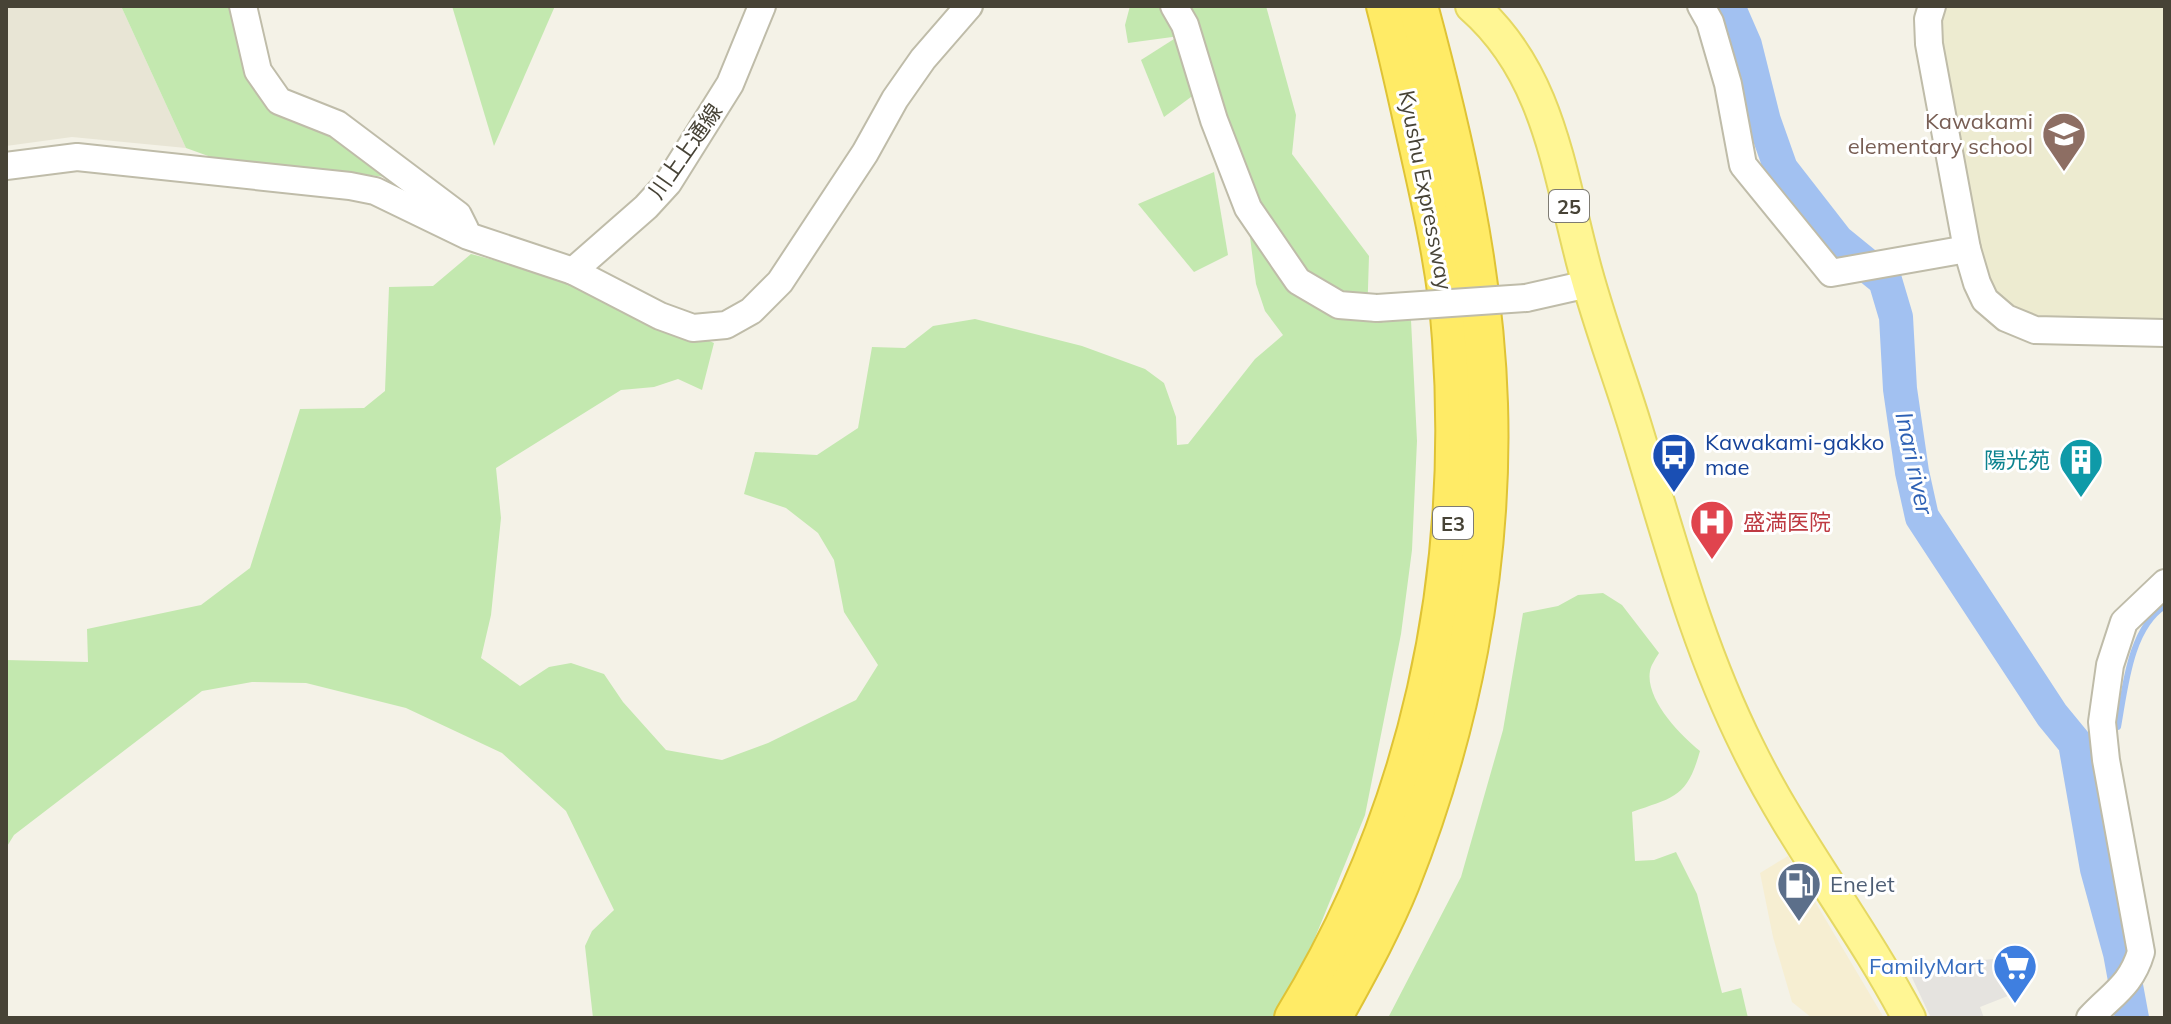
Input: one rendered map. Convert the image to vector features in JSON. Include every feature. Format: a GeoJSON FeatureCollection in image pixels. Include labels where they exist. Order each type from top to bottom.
{"type":"FeatureCollection","features":[{"type":"Feature","properties":{"kind":"highway","name":"Kyushu Expressway"},"geometry":{"type":"LineString","coordinates":[[1294,1018],[1370,873],[1397,797],[1431,676],[1452,546],[1456,472],[1450,321],[1441,244],[1386,6]]}},
{"type":"Feature","properties":{"kind":"highway","name":"Kyushu Expressway"},"geometry":{"type":"LineString","coordinates":[[1332,1018],[1399,885],[1427,810],[1462,685],[1483,547],[1488,418],[1483,331],[1471,239],[1446,118],[1418,6]]}},
{"type":"Feature","properties":{"kind":"main road","name":"25"},"geometry":{"type":"LineString","coordinates":[[1479,12],[1510,46],[1533,87],[1557,156],[1588,284],[1697,631],[1719,689],[1772,795],[1889,979],[1909,1018]]}},
{"type":"Feature","properties":{"kind":"street"},"geometry":{"type":"LineString","coordinates":[[243,6],[258,71],[279,101],[337,124],[458,215],[468,236]]}},
{"type":"Feature","properties":{"kind":"street","name":"川上上通線"},"geometry":{"type":"LineString","coordinates":[[573,271],[646,207],[668,183],[730,84],[762,6]]}},
{"type":"Feature","properties":{"kind":"street"},"geometry":{"type":"LineString","coordinates":[[6,166],[77,157],[375,191],[468,236],[573,271],[660,316],[693,328],[726,325],[751,311],[780,282],[865,153],[902,89],[923,59],[969,6]]}},
{"type":"Feature","properties":{"kind":"street"},"geometry":{"type":"LineString","coordinates":[[1174,6],[1185,25],[1214,120],[1248,208],[1298,281],[1339,305],[1377,308],[1526,298],[1588,284]]}},
{"type":"Feature","properties":{"kind":"street"},"geometry":{"type":"LineString","coordinates":[[1701,6],[1710,22],[1728,84],[1743,165],[1831,273],[1967,249]]}},
{"type":"Feature","properties":{"kind":"street"},"geometry":{"type":"LineString","coordinates":[[1932,6],[1928,19],[1929,44],[1967,249],[1985,300],[2006,318],[2035,330],[2165,333]]}},
{"type":"Feature","properties":{"kind":"street"},"geometry":{"type":"LineString","coordinates":[[2098,1012],[2135,972],[2141,952],[2106,760],[2102,722],[2110,665],[2124,622],[2165,583]]}},
{"type":"Feature","properties":{"kind":"shaded area"},"geometry":{"type":"Polygon","coordinates":[[[6,6],[121,6],[186,148],[72,137],[6,146],[6,6]]]}},
{"type":"Feature","properties":{"kind":"shaded area","name":"Kawakami elementary school"},"geometry":{"type":"Polygon","coordinates":[[[1941,6],[2165,6],[2165,317],[2148,322],[2044,318],[2011,307],[1990,289],[1946,89],[1937,17],[1941,6]]]}},
{"type":"Feature","properties":{"kind":"shaded area","name":"EneJet"},"geometry":{"type":"Polygon","coordinates":[[[1788,856],[1884,1018],[1812,1018],[1792,1002],[1773,937],[1760,873],[1788,856]]]}},
{"type":"Feature","properties":{"kind":"shaded area"},"geometry":{"type":"Polygon","coordinates":[[[2004,958],[2018,992],[1980,1007],[1984,1018],[1931,1018],[1907,967],[2004,958]]]}},
{"type":"Feature","properties":{"kind":"green space"},"geometry":{"type":"Polygon","coordinates":[[[121,6],[241,6],[232,23],[246,64],[334,128],[386,177],[211,157],[186,148],[121,6]]]}},
{"type":"Feature","properties":{"kind":"green space"},"geometry":{"type":"Polygon","coordinates":[[[452,6],[555,6],[494,146],[452,6]]]}},
{"type":"Feature","properties":{"kind":"green space"},"geometry":{"type":"Polygon","coordinates":[[[1130,6],[1266,6],[1296,115],[1292,154],[1369,256],[1367,320],[1411,320],[1417,441],[1412,550],[1401,634],[1365,815],[1310,950],[1274,1018],[593,1018],[585,946],[592,931],[614,910],[566,811],[502,753],[406,708],[306,683],[252,682],[202,691],[14,835],[6,848],[6,660],[88,662],[87,629],[201,605],[250,568],[300,409],[364,408],[385,391],[389,287],[433,286],[471,254],[571,280],[714,343],[702,390],[678,379],[654,387],[621,390],[496,468],[501,518],[491,615],[481,658],[520,686],[549,667],[571,663],[604,674],[623,702],[666,750],[722,760],[768,743],[856,700],[878,665],[844,612],[834,560],[818,533],[786,508],[744,494],[755,452],[817,455],[858,428],[872,347],[905,348],[933,326],[975,319],[1082,346],[1145,369],[1164,383],[1176,417],[1177,445],[1188,444],[1255,359],[1283,335],[1265,311],[1256,284],[1240,159],[1187,35],[1128,43],[1125,25],[1130,6]]]}},
{"type":"Feature","properties":{"kind":"green space"},"geometry":{"type":"Polygon","coordinates":[[[1174,39],[1195,94],[1164,117],[1141,60],[1174,39]]]}},
{"type":"Feature","properties":{"kind":"green space"},"geometry":{"type":"Polygon","coordinates":[[[1214,172],[1228,255],[1194,272],[1138,204],[1214,172]]]}},
{"type":"Feature","properties":{"kind":"green space"},"geometry":{"type":"Polygon","coordinates":[[[1603,593],[1622,605],[1659,653],[1650,671],[1653,693],[1674,726],[1700,751],[1690,778],[1677,794],[1632,812],[1635,861],[1654,860],[1676,852],[1697,894],[1722,993],[1741,988],[1748,1018],[1388,1018],[1461,877],[1503,730],[1523,613],[1558,606],[1578,595],[1603,593]]]}},
{"type":"Feature","properties":{"kind":"waterway","name":"Inari river"},"geometry":{"type":"LineString","coordinates":[[1728,6],[1745,45],[1764,121],[1781,169],[1837,241],[1885,280],[1896,317],[1900,389],[1922,517],[2052,715],[2075,743],[2097,869],[2120,953],[2132,1018]]}},
{"type":"Feature","properties":{"kind":"waterway"},"geometry":{"type":"LineString","coordinates":[[2118,727],[2137,644],[2153,616],[2165,606]]}},
{"type":"Feature","properties":{"kind":"waterway"},"geometry":{"type":"LineString","coordinates":[[2080,768],[2093,755]]}},
{"type":"Feature","properties":{"kind":"place","name":"Kawakami elementary school"},"geometry":{"type":"Point","coordinates":[2064,173]}},
{"type":"Feature","properties":{"kind":"place","name":"Kawakami-gakko mae"},"geometry":{"type":"Point","coordinates":[1674,494]}},
{"type":"Feature","properties":{"kind":"place","name":"陽光苑"},"geometry":{"type":"Point","coordinates":[2081,499]}},
{"type":"Feature","properties":{"kind":"place","name":"盛満医院"},"geometry":{"type":"Point","coordinates":[1712,561]}},
{"type":"Feature","properties":{"kind":"place","name":"EneJet"},"geometry":{"type":"Point","coordinates":[1799,923]}},
{"type":"Feature","properties":{"kind":"place","name":"FamilyMart"},"geometry":{"type":"Point","coordinates":[2015,1005]}}]}
